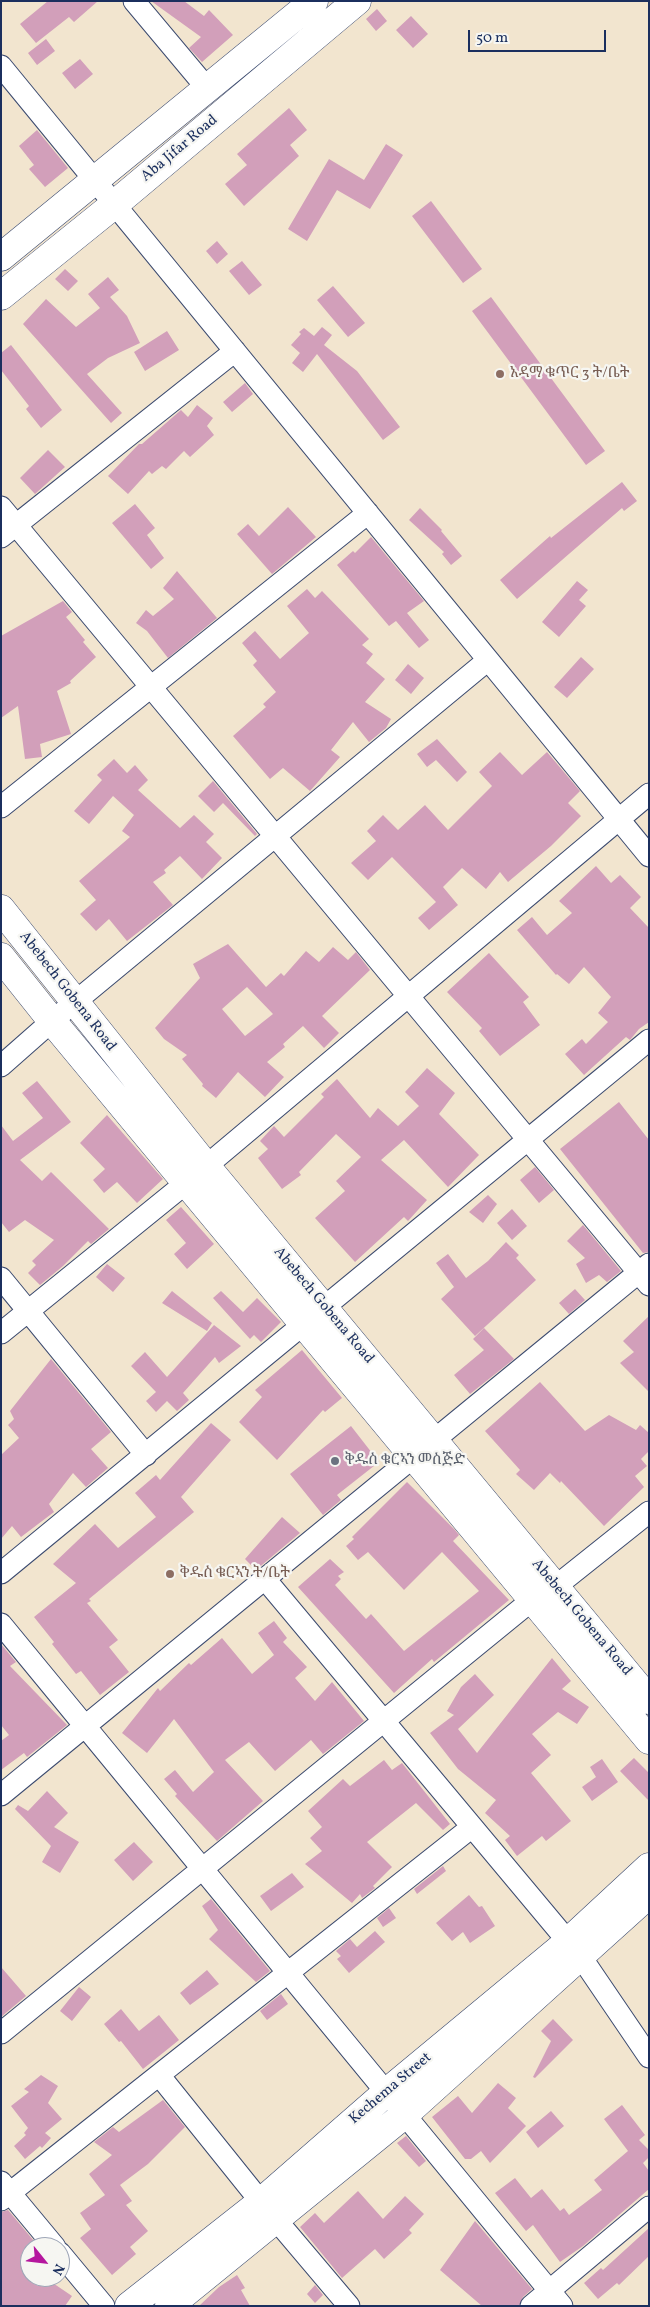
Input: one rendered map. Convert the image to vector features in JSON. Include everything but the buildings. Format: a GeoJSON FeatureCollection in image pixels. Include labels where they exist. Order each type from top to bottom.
{"type":"FeatureCollection","features":[{"type":"Feature","properties":{"kind":"street"},"geometry":{"type":"LineString","coordinates":[[134,1],[206,88]]}},
{"type":"Feature","properties":{"kind":"street","name":"Aba Jifar Road"},"geometry":{"type":"LineString","coordinates":[[1,296],[115,204],[357,1]]}},
{"type":"Feature","properties":{"kind":"street","name":"Aba Jifar Road"},"geometry":{"type":"LineString","coordinates":[[1,257],[308,3]]}},
{"type":"Feature","properties":{"kind":"street"},"geometry":{"type":"LineString","coordinates":[[1,66],[649,856]]}},
{"type":"Feature","properties":{"kind":"street"},"geometry":{"type":"LineString","coordinates":[[9,531],[235,350]]}},
{"type":"Feature","properties":{"kind":"street"},"geometry":{"type":"LineString","coordinates":[[1,507],[9,531],[151,687],[528,1140],[645,1274],[424,1449],[1,1795]]}},
{"type":"Feature","properties":{"kind":"street"},"geometry":{"type":"LineString","coordinates":[[1,807],[368,513]]}},
{"type":"Feature","properties":{"kind":"street"},"geometry":{"type":"LineString","coordinates":[[1,1066],[74,1002],[488,660]]}},
{"type":"Feature","properties":{"kind":"street"},"geometry":{"type":"LineString","coordinates":[[1,1333],[196,1175],[649,794]]}},
{"type":"Feature","properties":{"kind":"street","name":"Abebech Gobena Road"},"geometry":{"type":"LineString","coordinates":[[1,909],[74,1002],[304,1326],[555,1587],[649,1700]]}},
{"type":"Feature","properties":{"kind":"street","name":"Abebech Gobena Road"},"geometry":{"type":"LineString","coordinates":[[1,957],[52,1021],[325,1309],[532,1600],[649,1740]]}},
{"type":"Feature","properties":{"kind":"street"},"geometry":{"type":"LineString","coordinates":[[1,1573],[325,1309],[649,1040]]}},
{"type":"Feature","properties":{"kind":"street"},"geometry":{"type":"LineString","coordinates":[[1,1278],[146,1455]]}},
{"type":"Feature","properties":{"kind":"street"},"geometry":{"type":"LineString","coordinates":[[1,2033],[532,1600],[555,1587],[649,1512]]}},
{"type":"Feature","properties":{"kind":"street"},"geometry":{"type":"LineString","coordinates":[[265,1579],[574,1950],[649,2058]]}},
{"type":"Feature","properties":{"kind":"street"},"geometry":{"type":"LineString","coordinates":[[1,1624],[556,2298]]}},
{"type":"Feature","properties":{"kind":"street"},"geometry":{"type":"LineString","coordinates":[[46,2237],[4,2192],[159,2075],[472,1827]]}},
{"type":"Feature","properties":{"kind":"street","name":"Kechema Street"},"geometry":{"type":"LineString","coordinates":[[129,2306],[404,2115],[574,1950],[649,1867]]}},
{"type":"Feature","properties":{"kind":"street","name":"Kechema Street"},"geometry":{"type":"LineString","coordinates":[[169,2306],[268,2211],[387,2092],[649,1894]]}},
{"type":"Feature","properties":{"kind":"street"},"geometry":{"type":"LineString","coordinates":[[159,2075],[268,2211],[349,2306]]}},
{"type":"Feature","properties":{"kind":"street"},"geometry":{"type":"LineString","coordinates":[[532,2306],[556,2298],[649,2208]]}},
{"type":"Feature","properties":{"kind":"street"},"geometry":{"type":"LineString","coordinates":[[70,2265],[104,2306]]}},
{"type":"Feature","properties":{"kind":"place","name":"አዳማ ቁጥር 3 ት/ቤት"},"geometry":{"type":"Point","coordinates":[500,374]}},
{"type":"Feature","properties":{"kind":"place","name":"ቅዱስ ቁርኣን መስጅድ"},"geometry":{"type":"Point","coordinates":[335,1461]}},
{"type":"Feature","properties":{"kind":"place","name":"ቅዱስ ቁርኣን ት/ቤት"},"geometry":{"type":"Point","coordinates":[170,1574]}}]}
